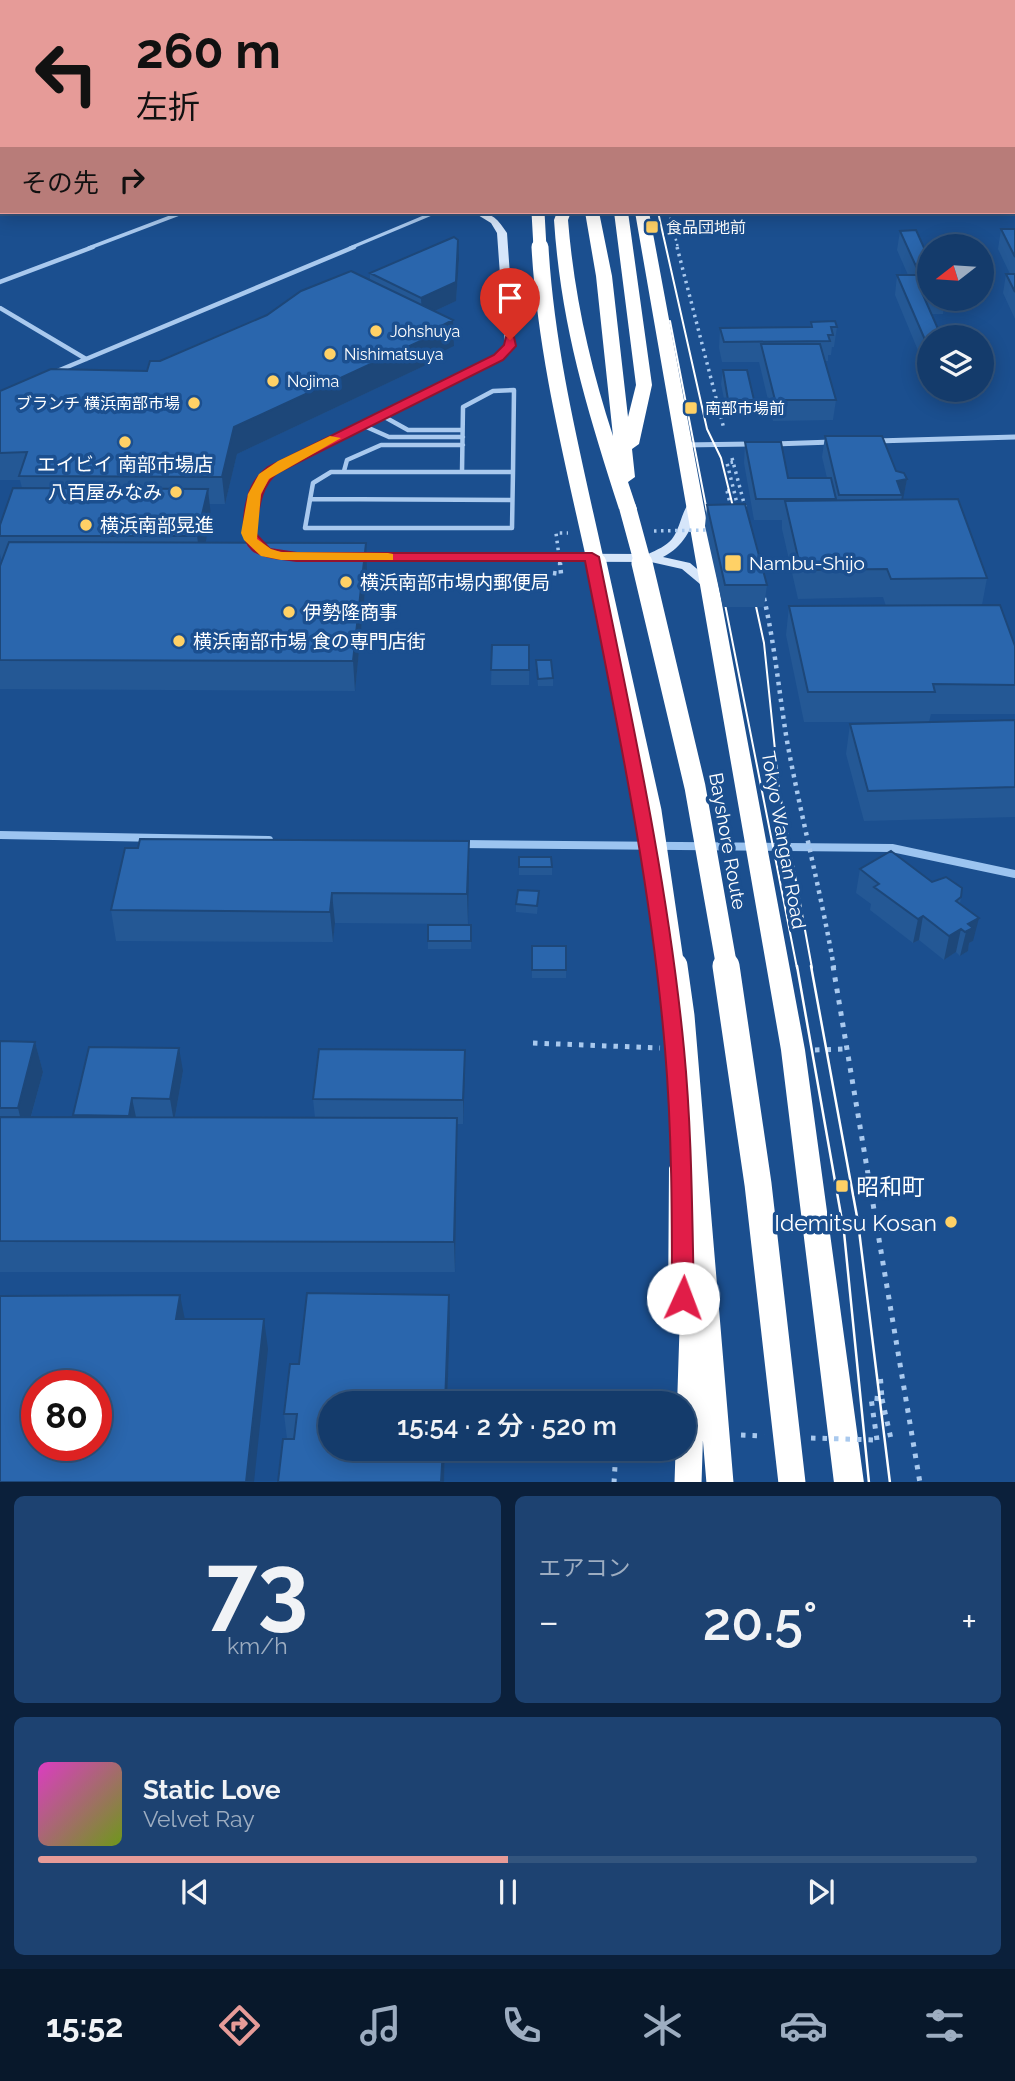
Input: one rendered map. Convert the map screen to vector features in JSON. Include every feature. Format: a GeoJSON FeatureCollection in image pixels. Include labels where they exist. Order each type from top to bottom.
{"type":"FeatureCollection","features":[{"type":"Feature","properties":{"kind":"highway"},"geometry":{"type":"LineString","coordinates":[[539,214],[544,286],[566,437],[642,809],[675,1049],[684,1272],[679,1391]]}},
{"type":"Feature","properties":{"kind":"highway"},"geometry":{"type":"LineString","coordinates":[[539,214],[542,285],[560,402],[624,681],[650,811],[681,1016],[720,1482]]}},
{"type":"Feature","properties":{"kind":"highway"},"geometry":{"type":"LineString","coordinates":[[565,214],[561,220],[565,277],[585,376],[621,468]]}},
{"type":"Feature","properties":{"kind":"highway"},"geometry":{"type":"LineString","coordinates":[[580,214],[606,373],[622,416]]}},
{"type":"Feature","properties":{"kind":"highway"},"geometry":{"type":"LineString","coordinates":[[592,214],[622,416]]}},
{"type":"Feature","properties":{"kind":"highway"},"geometry":{"type":"LineString","coordinates":[[606,214],[631,353],[622,416],[621,468]]}},
{"type":"Feature","properties":{"kind":"highway"},"geometry":{"type":"LineString","coordinates":[[621,214],[644,385],[621,468]]}},
{"type":"Feature","properties":{"kind":"highway","name":"Tokyo Wangan Road"},"geometry":{"type":"LineString","coordinates":[[642,214],[793,1050],[849,1482]]}},
{"type":"Feature","properties":{"kind":"highway","name":"Bayshore Route"},"geometry":{"type":"LineString","coordinates":[[621,468],[628,509],[674,688],[701,823],[742,1077],[772,1300],[792,1482]]}},
{"type":"Feature","properties":{"kind":"highway"},"geometry":{"type":"LineString","coordinates":[[688,1482],[697,1212]]}},
{"type":"Feature","properties":{"kind":"highway"},"geometry":{"type":"LineString","coordinates":[[675,1482],[676,1461]]}},
{"type":"Feature","properties":{"kind":"street"},"geometry":{"type":"LineString","coordinates":[[281,556],[257,547],[248,533],[258,485],[283,464],[499,357],[510,346],[502,233],[495,220],[482,214]]}},
{"type":"Feature","properties":{"kind":"street"},"geometry":{"type":"LineString","coordinates":[[865,441],[1015,437]]}},
{"type":"Feature","properties":{"kind":"street"},"geometry":{"type":"LineString","coordinates":[[770,444],[838,442]]}},
{"type":"Feature","properties":{"kind":"street"},"geometry":{"type":"LineString","coordinates":[[682,445],[756,444]]}},
{"type":"Feature","properties":{"kind":"street"},"geometry":{"type":"LineString","coordinates":[[651,558],[671,549],[682,538],[694,503]]}},
{"type":"Feature","properties":{"kind":"street"},"geometry":{"type":"LineString","coordinates":[[337,557],[651,558],[686,566],[709,586]]}},
{"type":"Feature","properties":{"kind":"lane"},"geometry":{"type":"LineString","coordinates":[[0,282],[179,214]]}},
{"type":"Feature","properties":{"kind":"lane"},"geometry":{"type":"LineString","coordinates":[[49,374],[431,214]]}},
{"type":"Feature","properties":{"kind":"lane"},"geometry":{"type":"LineString","coordinates":[[0,308],[86,359]]}},
{"type":"Feature","properties":{"kind":"lane"},"geometry":{"type":"LineString","coordinates":[[462,472],[461,430],[465,405],[493,391],[514,390],[513,472],[512,500],[512,528],[305,528],[314,481],[327,472],[344,471],[462,472],[513,472]]}},
{"type":"Feature","properties":{"kind":"lane"},"geometry":{"type":"LineString","coordinates":[[381,415],[408,430],[461,430]]}},
{"type":"Feature","properties":{"kind":"lane"},"geometry":{"type":"LineString","coordinates":[[362,425],[389,437],[463,437]]}},
{"type":"Feature","properties":{"kind":"lane"},"geometry":{"type":"LineString","coordinates":[[344,471],[347,460],[376,446],[463,445]]}},
{"type":"Feature","properties":{"kind":"lane"},"geometry":{"type":"LineString","coordinates":[[310,499],[512,500]]}},
{"type":"Feature","properties":{"kind":"path"},"geometry":{"type":"LineString","coordinates":[[669,214],[699,340],[729,445],[733,462],[743,516],[727,463],[733,462]]}},
{"type":"Feature","properties":{"kind":"path"},"geometry":{"type":"LineString","coordinates":[[733,514],[727,491],[734,491]]}},
{"type":"Feature","properties":{"kind":"path"},"geometry":{"type":"LineString","coordinates":[[761,584],[776,652],[787,741],[820,887],[919,1482]]}},
{"type":"Feature","properties":{"kind":"path"},"geometry":{"type":"LineString","coordinates":[[880,1372],[882,1399],[891,1439]]}},
{"type":"Feature","properties":{"kind":"path"},"geometry":{"type":"LineString","coordinates":[[877,1440],[871,1398],[882,1399]]}},
{"type":"Feature","properties":{"kind":"path"},"geometry":{"type":"LineString","coordinates":[[614,1482],[615,1461]]}},
{"type":"Feature","properties":{"kind":"building"},"geometry":{"type":"Polygon","coordinates":[[[1001,229],[1015,229],[1015,257],[1001,229]]]}},
{"type":"Feature","properties":{"kind":"building"},"geometry":{"type":"Polygon","coordinates":[[[916,230],[917,268],[900,231],[916,230]]]}},
{"type":"Feature","properties":{"kind":"building"},"geometry":{"type":"Polygon","coordinates":[[[454,237],[458,240],[456,282],[421,298],[370,273],[454,237]]]}},
{"type":"Feature","properties":{"kind":"building","name":"ブランチ 横浜南部市場"},"geometry":{"type":"Polygon","coordinates":[[[351,271],[453,320],[435,329],[440,332],[234,427],[222,477],[19,476],[27,452],[0,453],[0,391],[51,369],[147,371],[150,361],[160,361],[267,315],[301,291],[351,271]]]}},
{"type":"Feature","properties":{"kind":"building"},"geometry":{"type":"Polygon","coordinates":[[[1006,274],[1015,274],[1015,292],[1006,274]]]}},
{"type":"Feature","properties":{"kind":"building"},"geometry":{"type":"Polygon","coordinates":[[[897,275],[917,275],[917,312],[931,312],[936,325],[919,325],[897,275]]]}},
{"type":"Feature","properties":{"kind":"building"},"geometry":{"type":"Polygon","coordinates":[[[835,321],[837,327],[831,327],[833,335],[828,335],[830,341],[724,342],[720,328],[812,327],[811,322],[835,321]]]}},
{"type":"Feature","properties":{"kind":"building"},"geometry":{"type":"Polygon","coordinates":[[[761,344],[820,344],[836,400],[775,400],[761,344]]]}},
{"type":"Feature","properties":{"kind":"building"},"geometry":{"type":"Polygon","coordinates":[[[723,370],[747,370],[754,400],[728,400],[723,370]]]}},
{"type":"Feature","properties":{"kind":"building"},"geometry":{"type":"Polygon","coordinates":[[[825,436],[882,436],[896,471],[904,473],[907,479],[897,481],[902,495],[839,495],[825,436]]]}},
{"type":"Feature","properties":{"kind":"building"},"geometry":{"type":"Polygon","coordinates":[[[745,442],[781,442],[788,478],[831,478],[836,499],[756,499],[745,442]]]}},
{"type":"Feature","properties":{"kind":"building"},"geometry":{"type":"Polygon","coordinates":[[[13,488],[208,489],[197,536],[0,536],[0,525],[13,488]]]}},
{"type":"Feature","properties":{"kind":"building"},"geometry":{"type":"Polygon","coordinates":[[[958,499],[987,578],[891,579],[887,569],[801,570],[785,501],[958,499]]]}},
{"type":"Feature","properties":{"kind":"building"},"geometry":{"type":"Polygon","coordinates":[[[745,504],[767,585],[725,585],[707,505],[745,504]]]}},
{"type":"Feature","properties":{"kind":"building","name":"横浜南部市場 食の専門店街"},"geometry":{"type":"Polygon","coordinates":[[[9,542],[366,543],[353,661],[0,660],[0,566],[9,542]]]}},
{"type":"Feature","properties":{"kind":"building"},"geometry":{"type":"Polygon","coordinates":[[[1000,605],[1015,646],[1015,685],[933,684],[935,692],[808,692],[789,606],[1000,605]]]}},
{"type":"Feature","properties":{"kind":"building"},"geometry":{"type":"Polygon","coordinates":[[[492,645],[529,645],[529,670],[491,670],[492,645]]]}},
{"type":"Feature","properties":{"kind":"building"},"geometry":{"type":"Polygon","coordinates":[[[536,660],[551,660],[553,678],[538,679],[536,660]]]}},
{"type":"Feature","properties":{"kind":"building"},"geometry":{"type":"Polygon","coordinates":[[[1015,720],[1015,787],[868,791],[850,724],[1015,720]]]}},
{"type":"Feature","properties":{"kind":"building"},"geometry":{"type":"Polygon","coordinates":[[[140,839],[469,841],[467,894],[332,893],[330,912],[111,910],[125,848],[138,848],[140,839]]]}},
{"type":"Feature","properties":{"kind":"building"},"geometry":{"type":"Polygon","coordinates":[[[891,851],[932,882],[946,877],[962,888],[961,897],[956,901],[979,918],[968,924],[973,928],[965,932],[961,929],[949,936],[923,916],[918,919],[874,887],[879,884],[860,869],[891,851]]]}},
{"type":"Feature","properties":{"kind":"building"},"geometry":{"type":"Polygon","coordinates":[[[519,857],[551,857],[552,867],[519,867],[519,857]]]}},
{"type":"Feature","properties":{"kind":"building"},"geometry":{"type":"Polygon","coordinates":[[[518,890],[539,891],[537,906],[516,904],[518,890]]]}},
{"type":"Feature","properties":{"kind":"building"},"geometry":{"type":"Polygon","coordinates":[[[428,925],[471,925],[471,941],[428,941],[428,925]]]}},
{"type":"Feature","properties":{"kind":"building"},"geometry":{"type":"Polygon","coordinates":[[[532,946],[566,946],[566,970],[532,970],[532,946]]]}},
{"type":"Feature","properties":{"kind":"building"},"geometry":{"type":"Polygon","coordinates":[[[0,1041],[35,1042],[18,1108],[0,1108],[0,1041]]]}},
{"type":"Feature","properties":{"kind":"building"},"geometry":{"type":"Polygon","coordinates":[[[89,1047],[179,1048],[170,1099],[132,1098],[129,1116],[73,1115],[89,1047]]]}},
{"type":"Feature","properties":{"kind":"building"},"geometry":{"type":"Polygon","coordinates":[[[319,1049],[465,1050],[463,1100],[313,1099],[319,1049]]]}},
{"type":"Feature","properties":{"kind":"building"},"geometry":{"type":"Polygon","coordinates":[[[0,1117],[457,1118],[454,1242],[0,1241],[0,1117]]]}},
{"type":"Feature","properties":{"kind":"building"},"geometry":{"type":"Polygon","coordinates":[[[307,1293],[449,1295],[445,1391],[318,1391],[318,1461],[442,1461],[441,1482],[278,1482],[283,1439],[294,1439],[297,1414],[284,1414],[290,1364],[299,1364],[307,1293]]]}},
{"type":"Feature","properties":{"kind":"building"},"geometry":{"type":"Polygon","coordinates":[[[180,1295],[176,1319],[264,1319],[246,1482],[0,1482],[0,1296],[180,1295]]]}},
{"type":"Feature","properties":{"kind":"waterway"},"geometry":{"type":"LineString","coordinates":[[0,835],[269,840]]}},
{"type":"Feature","properties":{"kind":"waterway"},"geometry":{"type":"LineString","coordinates":[[461,844],[892,848],[1015,874]]}},
{"type":"Feature","properties":{"kind":"tram line"},"geometry":{"type":"LineString","coordinates":[[658,214],[707,429],[721,458],[737,523]]}},
{"type":"Feature","properties":{"kind":"tram line"},"geometry":{"type":"LineString","coordinates":[[670,321],[710,527]]}},
{"type":"Feature","properties":{"kind":"tram line"},"geometry":{"type":"LineString","coordinates":[[752,588],[764,643],[779,789],[812,968]]}},
{"type":"Feature","properties":{"kind":"tram line"},"geometry":{"type":"LineString","coordinates":[[722,589],[797,968]]}},
{"type":"Feature","properties":{"kind":"tram line"},"geometry":{"type":"LineString","coordinates":[[797,966],[844,1232],[869,1482]]}},
{"type":"Feature","properties":{"kind":"tram line"},"geometry":{"type":"LineString","coordinates":[[811,966],[858,1222],[890,1482]]}},
{"type":"Feature","properties":{"kind":"slow traffic"},"geometry":{"type":"LineString","coordinates":[[334,438],[283,464],[264,477],[254,494],[248,533],[251,540],[266,553],[281,556],[388,557]]}},
{"type":"Feature","properties":{"kind":"place","name":"食品団地前"},"geometry":{"type":"Point","coordinates":[652,227]}},
{"type":"Feature","properties":{"kind":"place","name":"Johshuya"},"geometry":{"type":"Point","coordinates":[376,331]}},
{"type":"Feature","properties":{"kind":"place","name":"Nishimatsuya"},"geometry":{"type":"Point","coordinates":[330,354]}},
{"type":"Feature","properties":{"kind":"place","name":"Nojima"},"geometry":{"type":"Point","coordinates":[273,381]}},
{"type":"Feature","properties":{"kind":"place","name":"ブランチ 横浜南部市場"},"geometry":{"type":"Point","coordinates":[194,403]}},
{"type":"Feature","properties":{"kind":"place","name":"南部市場前"},"geometry":{"type":"Point","coordinates":[691,408]}},
{"type":"Feature","properties":{"kind":"place","name":"エイビイ 南部市場店"},"geometry":{"type":"Point","coordinates":[125,442]}},
{"type":"Feature","properties":{"kind":"place","name":"八百屋みなみ"},"geometry":{"type":"Point","coordinates":[176,492]}},
{"type":"Feature","properties":{"kind":"place","name":"横浜南部晃進"},"geometry":{"type":"Point","coordinates":[86,525]}},
{"type":"Feature","properties":{"kind":"place","name":"Nambu-Shijo"},"geometry":{"type":"Point","coordinates":[733,563]}},
{"type":"Feature","properties":{"kind":"place","name":"横浜南部市場内郵便局"},"geometry":{"type":"Point","coordinates":[346,582]}},
{"type":"Feature","properties":{"kind":"place","name":"伊勢隆商事"},"geometry":{"type":"Point","coordinates":[289,612]}},
{"type":"Feature","properties":{"kind":"place","name":"横浜南部市場 食の専門店街"},"geometry":{"type":"Point","coordinates":[179,641]}},
{"type":"Feature","properties":{"kind":"place","name":"昭和町"},"geometry":{"type":"Point","coordinates":[842,1186]}},
{"type":"Feature","properties":{"kind":"place","name":"Idemitsu Kosan"},"geometry":{"type":"Point","coordinates":[951,1222]}},
{"type":"Feature","properties":{"kind":"route"},"geometry":{"type":"LineString","coordinates":[[510,340],[510,346],[499,357],[273,470],[264,477],[254,494],[248,533],[257,547],[266,553],[281,556],[592,557],[642,809],[675,1049],[681,1151],[683,1298]]}}]}
